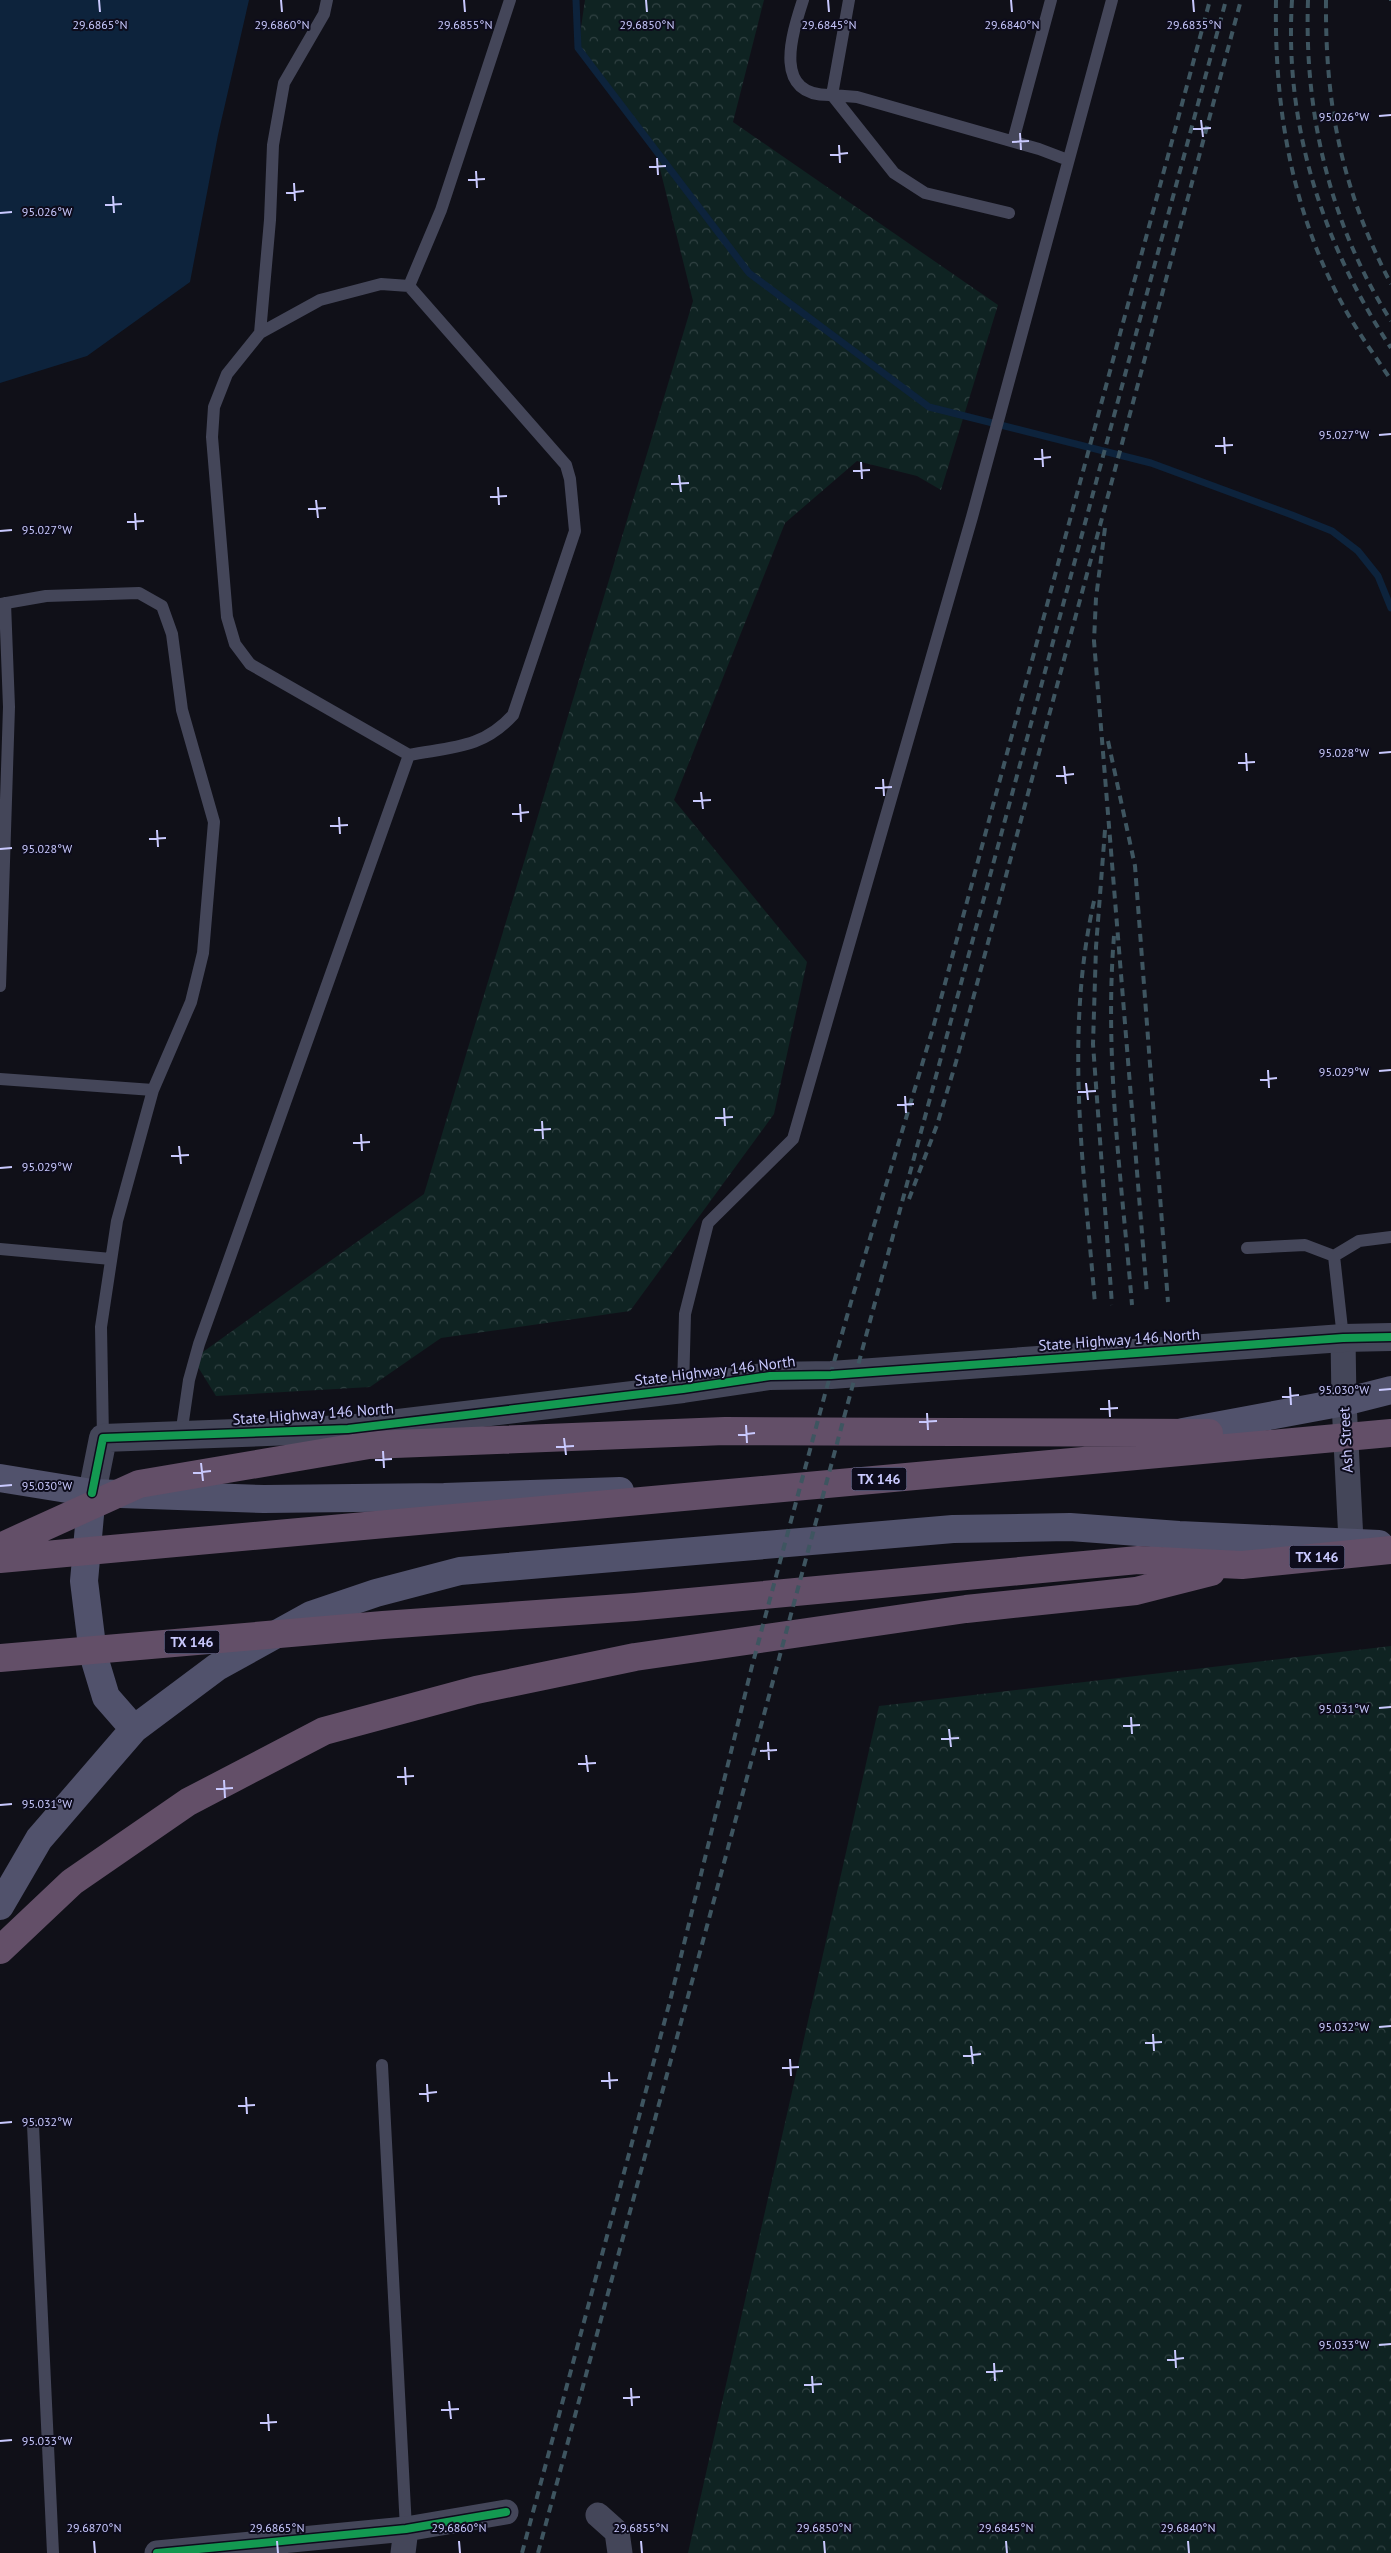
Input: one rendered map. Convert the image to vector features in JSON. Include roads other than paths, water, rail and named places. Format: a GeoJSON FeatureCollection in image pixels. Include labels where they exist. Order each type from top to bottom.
{"type":"FeatureCollection","features":[{"type":"Feature","properties":{"kind":"highway"},"geometry":{"type":"LineString","coordinates":[[0,1547],[140,1484],[369,1445],[725,1431],[1384,1433]]}},
{"type":"Feature","properties":{"kind":"highway","name":"TX 146"},"geometry":{"type":"LineString","coordinates":[[0,1559],[1384,1433]]}},
{"type":"Feature","properties":{"kind":"highway","name":"TX 146"},"geometry":{"type":"LineString","coordinates":[[0,1658],[383,1625],[635,1607],[1138,1560],[1242,1564],[1391,1550]]}},
{"type":"Feature","properties":{"kind":"highway"},"geometry":{"type":"LineString","coordinates":[[0,1950],[72,1882],[188,1802],[324,1731],[476,1690],[635,1657],[966,1609],[1136,1591],[1242,1564]]}},
{"type":"Feature","properties":{"kind":"main road"},"geometry":{"type":"LineString","coordinates":[[0,1478],[92,1493],[264,1499],[600,1492],[977,1470],[1344,1402],[1391,1390]]}},
{"type":"Feature","properties":{"kind":"main road"},"geometry":{"type":"LineString","coordinates":[[92,1493],[84,1580],[93,1654],[106,1696],[134,1729]]}},
{"type":"Feature","properties":{"kind":"main road"},"geometry":{"type":"LineString","coordinates":[[0,1906],[39,1839],[134,1729],[217,1667],[311,1615],[376,1593],[460,1572],[953,1529],[1070,1527],[1179,1536],[1352,1541],[1391,1545]]}},
{"type":"Feature","properties":{"kind":"street","name":"State Highway 146 North"},"geometry":{"type":"LineString","coordinates":[[103,1438],[348,1429],[683,1389],[770,1376],[831,1375],[1344,1338],[1391,1337]]}},
{"type":"Feature","properties":{"kind":"street","name":"Ash Street"},"geometry":{"type":"LineString","coordinates":[[1344,1338],[1344,1402],[1352,1541]]}},
{"type":"Feature","properties":{"kind":"street"},"geometry":{"type":"LineString","coordinates":[[92,1493],[103,1438]]}},
{"type":"Feature","properties":{"kind":"street"},"geometry":{"type":"LineString","coordinates":[[157,2553],[404,2541],[506,2512]]}},
{"type":"Feature","properties":{"kind":"street"},"geometry":{"type":"LineString","coordinates":[[598,2515],[618,2532],[620,2553]]}},
{"type":"Feature","properties":{"kind":"lane"},"geometry":{"type":"LineString","coordinates":[[260,333],[270,220],[273,145],[284,83],[324,14],[327,0]]}},
{"type":"Feature","properties":{"kind":"lane"},"geometry":{"type":"LineString","coordinates":[[409,286],[441,210],[510,0]]}},
{"type":"Feature","properties":{"kind":"lane"},"geometry":{"type":"LineString","coordinates":[[803,0],[794,28],[790,60],[792,76],[802,88],[816,96],[857,97],[1013,141],[1068,160]]}},
{"type":"Feature","properties":{"kind":"lane"},"geometry":{"type":"LineString","coordinates":[[849,0],[832,95],[894,173],[925,193],[1009,213]]}},
{"type":"Feature","properties":{"kind":"lane"},"geometry":{"type":"LineString","coordinates":[[1013,141],[1051,0]]}},
{"type":"Feature","properties":{"kind":"lane"},"geometry":{"type":"LineString","coordinates":[[683,1389],[686,1314],[708,1223],[793,1139],[972,518],[1112,0]]}},
{"type":"Feature","properties":{"kind":"lane"},"geometry":{"type":"LineString","coordinates":[[381,284],[409,286],[566,465],[570,479],[575,531],[513,715],[499,730],[480,741],[409,755],[250,664],[235,644],[227,617],[212,436],[214,407],[227,374],[260,333],[320,300],[381,284]]}},
{"type":"Feature","properties":{"kind":"lane"},"geometry":{"type":"LineString","coordinates":[[0,986],[9,707],[2,604],[46,596],[139,593],[162,606],[172,634],[182,710],[214,822],[203,953],[193,994],[154,1090],[117,1221],[101,1327],[103,1438]]}},
{"type":"Feature","properties":{"kind":"lane"},"geometry":{"type":"LineString","coordinates":[[181,1435],[189,1380],[199,1344],[409,755]]}},
{"type":"Feature","properties":{"kind":"lane"},"geometry":{"type":"LineString","coordinates":[[0,1079],[154,1090]]}},
{"type":"Feature","properties":{"kind":"lane"},"geometry":{"type":"LineString","coordinates":[[1334,1256],[1359,1241],[1391,1237]]}},
{"type":"Feature","properties":{"kind":"lane"},"geometry":{"type":"LineString","coordinates":[[1247,1248],[1305,1245],[1334,1256]]}},
{"type":"Feature","properties":{"kind":"lane"},"geometry":{"type":"LineString","coordinates":[[0,1249],[111,1259]]}},
{"type":"Feature","properties":{"kind":"lane"},"geometry":{"type":"LineString","coordinates":[[1334,1256],[1344,1338]]}},
{"type":"Feature","properties":{"kind":"lane"},"geometry":{"type":"LineString","coordinates":[[382,2065],[404,2541]]}},
{"type":"Feature","properties":{"kind":"lane"},"geometry":{"type":"LineString","coordinates":[[33,2125],[52,2553]]}},
{"type":"Feature","properties":{"kind":"water"},"geometry":{"type":"Polygon","coordinates":[[[0,0],[249,0],[218,135],[190,282],[87,356],[0,383],[0,0]]]}},
{"type":"Feature","properties":{"kind":"waterway"},"geometry":{"type":"LineString","coordinates":[[576,0],[578,48],[749,273],[929,407],[1151,463],[1332,531],[1358,551],[1378,576],[1391,608]]}},
{"type":"Feature","properties":{"kind":"railway"},"geometry":{"type":"LineString","coordinates":[[522,2553],[670,2001],[752,1666],[825,1394],[933,1028],[1210,0]]}},
{"type":"Feature","properties":{"kind":"railway"},"geometry":{"type":"LineString","coordinates":[[538,2553],[1226,0]]}},
{"type":"Feature","properties":{"kind":"railway"},"geometry":{"type":"LineString","coordinates":[[909,1199],[937,1125],[956,1062],[1241,0]]}},
{"type":"Feature","properties":{"kind":"railway"},"geometry":{"type":"LineString","coordinates":[[1276,0],[1276,41],[1283,123],[1301,203],[1330,279],[1349,316],[1391,380]]}},
{"type":"Feature","properties":{"kind":"railway"},"geometry":{"type":"LineString","coordinates":[[1292,0],[1291,47],[1295,93],[1302,138],[1313,182],[1328,226],[1346,268],[1367,309],[1391,348]]}},
{"type":"Feature","properties":{"kind":"railway"},"geometry":{"type":"LineString","coordinates":[[1308,0],[1311,84],[1316,126],[1325,167],[1337,207],[1352,246],[1370,284],[1391,321]]}},
{"type":"Feature","properties":{"kind":"railway"},"geometry":{"type":"LineString","coordinates":[[1326,0],[1326,39],[1329,76],[1333,112],[1340,146],[1360,215],[1391,284]]}},
{"type":"Feature","properties":{"kind":"railway"},"geometry":{"type":"LineString","coordinates":[[1105,528],[1096,598],[1094,641],[1147,1295]]}},
{"type":"Feature","properties":{"kind":"railway"},"geometry":{"type":"LineString","coordinates":[[1108,741],[1135,866],[1168,1302]]}},
{"type":"Feature","properties":{"kind":"railway"},"geometry":{"type":"LineString","coordinates":[[1105,830],[1096,947],[1093,1044],[1112,1305]]}},
{"type":"Feature","properties":{"kind":"railway"},"geometry":{"type":"LineString","coordinates":[[1094,901],[1085,951],[1078,1052],[1082,1152],[1095,1304]]}},
{"type":"Feature","properties":{"kind":"railway"},"geometry":{"type":"LineString","coordinates":[[1114,936],[1111,982],[1113,1075],[1119,1167],[1132,1305]]}}]}
